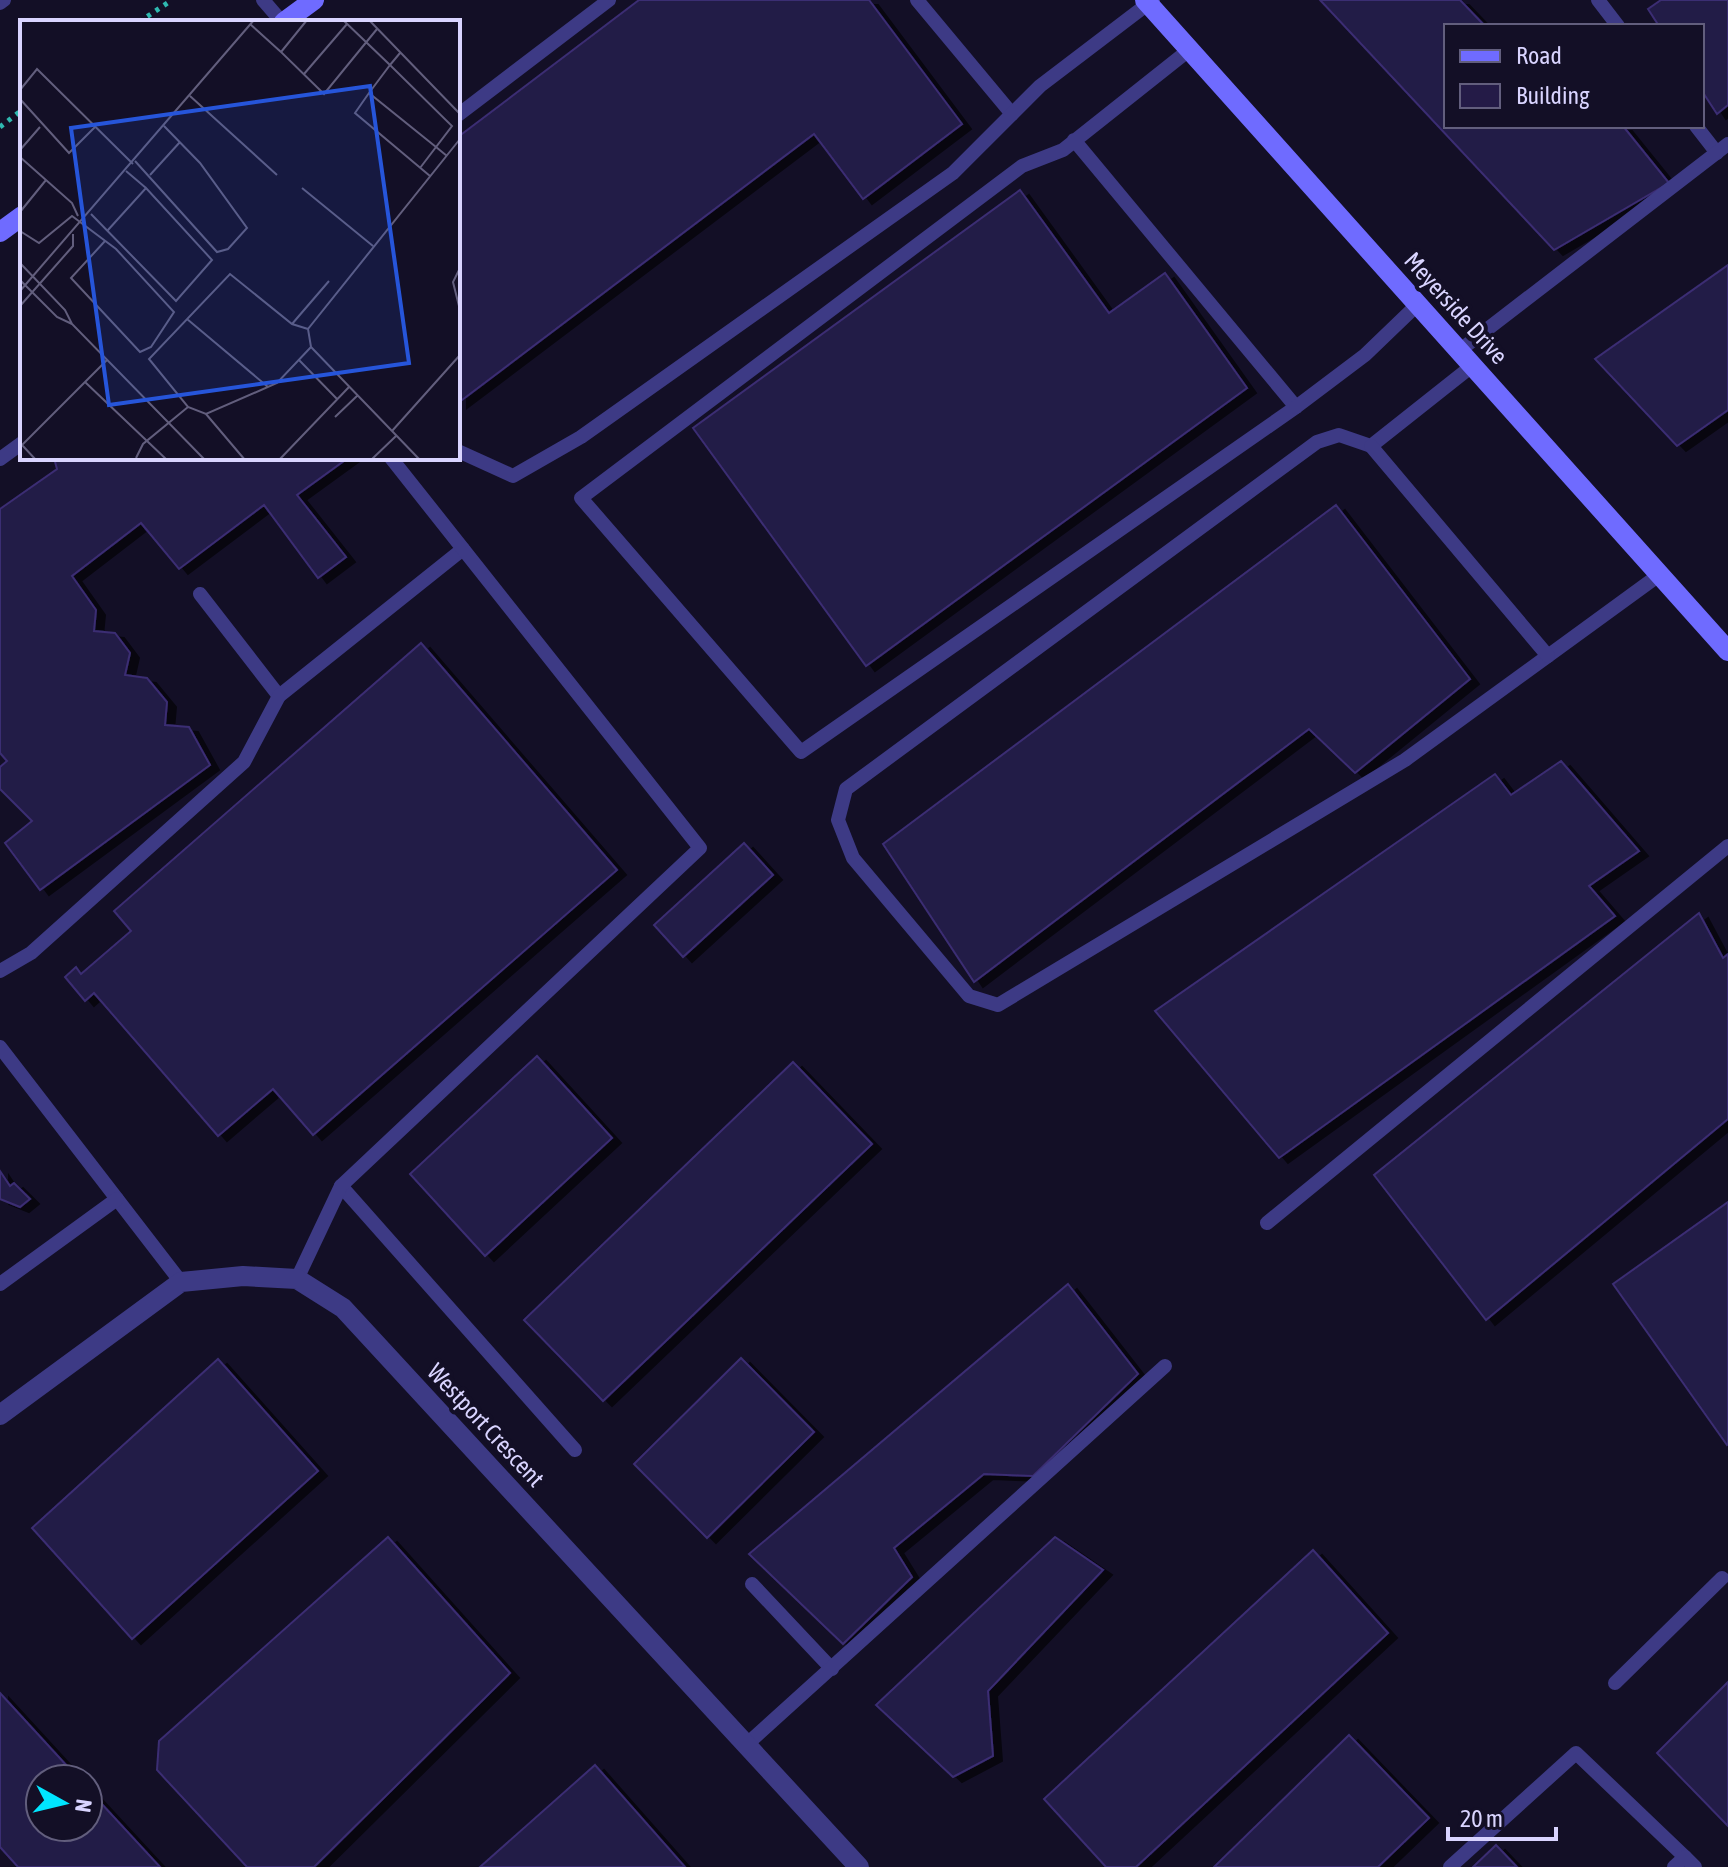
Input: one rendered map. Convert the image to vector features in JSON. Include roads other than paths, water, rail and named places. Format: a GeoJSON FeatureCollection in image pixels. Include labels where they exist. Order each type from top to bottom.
{"type":"FeatureCollection","features":[{"type":"Feature","properties":{"kind":"street"},"geometry":{"type":"LineString","coordinates":[[286,20],[314,0]]}},
{"type":"Feature","properties":{"kind":"street","name":"Meyerside Drive"},"geometry":{"type":"LineString","coordinates":[[1149,2],[1728,651]]}},
{"type":"Feature","properties":{"kind":"street"},"geometry":{"type":"LineString","coordinates":[[0,232],[20,217]]}},
{"type":"Feature","properties":{"kind":"street","name":"Westport Crescent"},"geometry":{"type":"LineString","coordinates":[[181,1282],[243,1276],[297,1279],[343,1308],[859,1867]]}},
{"type":"Feature","properties":{"kind":"street"},"geometry":{"type":"LineString","coordinates":[[0,1415],[181,1282]]}},
{"type":"Feature","properties":{"kind":"lane"},"geometry":{"type":"LineString","coordinates":[[263,0],[281,20]]}},
{"type":"Feature","properties":{"kind":"lane"},"geometry":{"type":"LineString","coordinates":[[460,113],[609,0]]}},
{"type":"Feature","properties":{"kind":"lane"},"geometry":{"type":"LineString","coordinates":[[917,0],[1012,114]]}},
{"type":"Feature","properties":{"kind":"lane"},"geometry":{"type":"LineString","coordinates":[[1598,0],[1616,24]]}},
{"type":"Feature","properties":{"kind":"lane"},"geometry":{"type":"LineString","coordinates":[[460,452],[513,476],[581,437],[953,173],[1040,86],[1149,2]]}},
{"type":"Feature","properties":{"kind":"lane"},"geometry":{"type":"LineString","coordinates":[[1189,50],[1063,150],[1022,166],[581,498],[801,752],[1296,407],[1365,355],[1417,305]]}},
{"type":"Feature","properties":{"kind":"lane"},"geometry":{"type":"LineString","coordinates":[[1371,446],[1466,358],[1722,148],[1698,128]]}},
{"type":"Feature","properties":{"kind":"lane"},"geometry":{"type":"LineString","coordinates":[[1074,140],[1296,407]]}},
{"type":"Feature","properties":{"kind":"lane"},"geometry":{"type":"LineString","coordinates":[[1548,656],[1371,446],[1339,435],[1317,442],[846,789],[838,820],[853,858],[969,996],[998,1005],[1405,760],[1548,656],[1659,575]]}},
{"type":"Feature","properties":{"kind":"lane"},"geometry":{"type":"LineString","coordinates":[[0,459],[20,444]]}},
{"type":"Feature","properties":{"kind":"lane"},"geometry":{"type":"LineString","coordinates":[[297,1279],[341,1186],[700,848],[393,460]]}},
{"type":"Feature","properties":{"kind":"lane"},"geometry":{"type":"LineString","coordinates":[[0,971],[31,953],[244,762],[279,696],[463,549]]}},
{"type":"Feature","properties":{"kind":"lane"},"geometry":{"type":"LineString","coordinates":[[200,594],[279,696]]}},
{"type":"Feature","properties":{"kind":"lane"},"geometry":{"type":"LineString","coordinates":[[1267,1223],[1728,846]]}},
{"type":"Feature","properties":{"kind":"lane"},"geometry":{"type":"LineString","coordinates":[[0,1047],[181,1282]]}},
{"type":"Feature","properties":{"kind":"lane"},"geometry":{"type":"LineString","coordinates":[[341,1186],[575,1450]]}},
{"type":"Feature","properties":{"kind":"lane"},"geometry":{"type":"LineString","coordinates":[[0,1284],[117,1199]]}},
{"type":"Feature","properties":{"kind":"lane"},"geometry":{"type":"LineString","coordinates":[[746,1745],[1165,1366]]}},
{"type":"Feature","properties":{"kind":"lane"},"geometry":{"type":"LineString","coordinates":[[1615,1683],[1726,1578]]}},
{"type":"Feature","properties":{"kind":"lane"},"geometry":{"type":"LineString","coordinates":[[752,1584],[832,1669]]}},
{"type":"Feature","properties":{"kind":"lane"},"geometry":{"type":"LineString","coordinates":[[1450,1867],[1576,1753],[1685,1864]]}}]}
